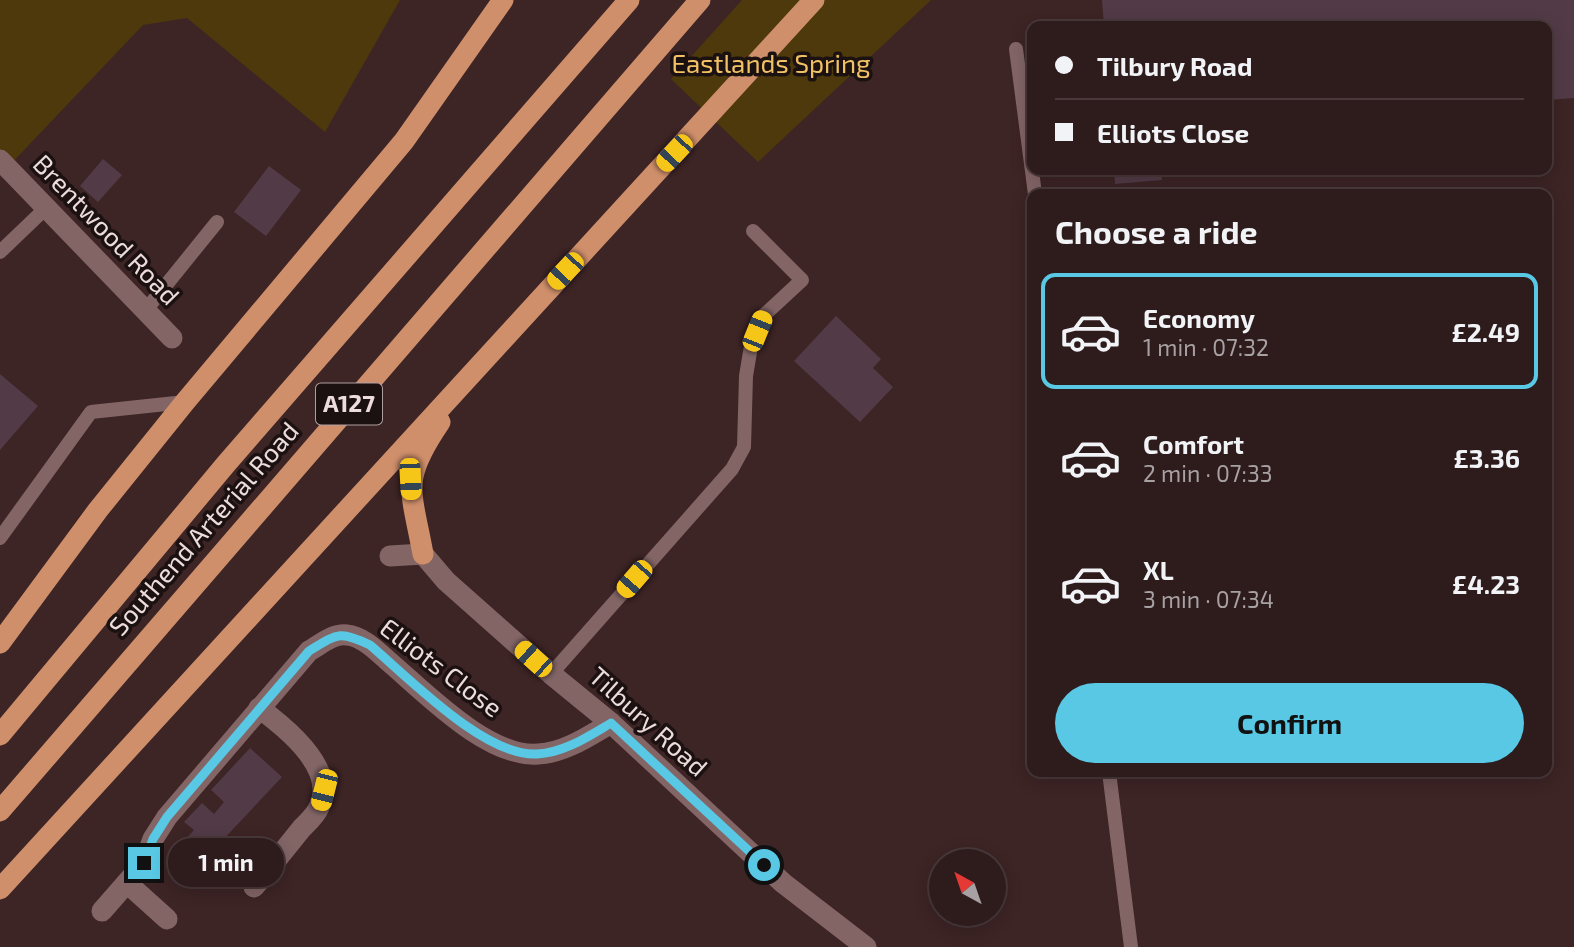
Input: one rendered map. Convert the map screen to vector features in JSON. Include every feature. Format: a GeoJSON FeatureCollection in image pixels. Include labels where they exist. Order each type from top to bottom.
{"type":"FeatureCollection","features":[{"type":"Feature","properties":{"kind":"highway"},"geometry":{"type":"LineString","coordinates":[[0,643],[98,510],[404,141],[503,0]]}},
{"type":"Feature","properties":{"kind":"highway","name":"Southend Arterial Road"},"geometry":{"type":"LineString","coordinates":[[0,735],[235,453],[629,0]]}},
{"type":"Feature","properties":{"kind":"highway","name":"Southend Arterial Road"},"geometry":{"type":"LineString","coordinates":[[0,811],[700,0]]}},
{"type":"Feature","properties":{"kind":"highway"},"geometry":{"type":"LineString","coordinates":[[0,889],[814,0]]}},
{"type":"Feature","properties":{"kind":"highway"},"geometry":{"type":"LineString","coordinates":[[423,554],[411,499],[410,479],[429,438],[474,370]]}},
{"type":"Feature","properties":{"kind":"street","name":"Brentwood Road"},"geometry":{"type":"LineString","coordinates":[[0,160],[48,206],[173,338]]}},
{"type":"Feature","properties":{"kind":"street","name":"Tilbury Road"},"geometry":{"type":"LineString","coordinates":[[423,554],[446,581],[611,723],[783,883],[866,947]]}},
{"type":"Feature","properties":{"kind":"street"},"geometry":{"type":"LineString","coordinates":[[390,556],[423,554]]}},
{"type":"Feature","properties":{"kind":"street","name":"Elliots Close"},"geometry":{"type":"LineString","coordinates":[[103,912],[144,863],[153,839],[167,817],[309,651],[331,637],[348,635],[370,645],[484,739],[513,752],[539,754],[578,743],[611,723]]}},
{"type":"Feature","properties":{"kind":"street"},"geometry":{"type":"LineString","coordinates":[[254,887],[319,807],[324,790],[319,773],[306,750],[286,728],[259,708]]}},
{"type":"Feature","properties":{"kind":"street"},"geometry":{"type":"LineString","coordinates":[[127,883],[167,919]]}},
{"type":"Feature","properties":{"kind":"lane"},"geometry":{"type":"LineString","coordinates":[[1016,49],[1027,133]]}},
{"type":"Feature","properties":{"kind":"lane"},"geometry":{"type":"LineString","coordinates":[[0,252],[48,206]]}},
{"type":"Feature","properties":{"kind":"lane"},"geometry":{"type":"LineString","coordinates":[[145,311],[216,222]]}},
{"type":"Feature","properties":{"kind":"lane"},"geometry":{"type":"LineString","coordinates":[[551,674],[732,469],[744,447],[746,376],[751,346],[762,317],[802,279],[753,231]]}},
{"type":"Feature","properties":{"kind":"lane"},"geometry":{"type":"LineString","coordinates":[[0,538],[91,412],[185,402]]}},
{"type":"Feature","properties":{"kind":"lane"},"geometry":{"type":"LineString","coordinates":[[1110,777],[1131,947]]}},
{"type":"Feature","properties":{"kind":"green space"},"geometry":{"type":"Polygon","coordinates":[[[0,0],[400,0],[325,132],[187,18],[143,25],[7,168],[0,160],[0,0]]]}},
{"type":"Feature","properties":{"kind":"green space","name":"Eastlands Spring"},"geometry":{"type":"Polygon","coordinates":[[[742,0],[931,0],[758,162],[671,79],[742,0]]]}},
{"type":"Feature","properties":{"kind":"building"},"geometry":{"type":"Polygon","coordinates":[[[1102,0],[1574,0],[1574,98],[1552,100],[1552,21],[1104,21],[1102,0]]]}},
{"type":"Feature","properties":{"kind":"building"},"geometry":{"type":"Polygon","coordinates":[[[103,159],[122,175],[98,202],[80,186],[103,159]]]}},
{"type":"Feature","properties":{"kind":"building"},"geometry":{"type":"Polygon","coordinates":[[[269,166],[301,190],[266,236],[234,212],[269,166]]]}},
{"type":"Feature","properties":{"kind":"building"},"geometry":{"type":"Polygon","coordinates":[[[1114,175],[1162,175],[1162,180],[1115,184],[1114,175]]]}},
{"type":"Feature","properties":{"kind":"building"},"geometry":{"type":"Polygon","coordinates":[[[836,316],[881,359],[873,368],[893,387],[860,422],[794,361],[836,316]]]}},
{"type":"Feature","properties":{"kind":"building"},"geometry":{"type":"Polygon","coordinates":[[[0,374],[38,406],[0,450],[0,374]]]}},
{"type":"Feature","properties":{"kind":"building"},"geometry":{"type":"Polygon","coordinates":[[[250,748],[282,777],[188,877],[168,858],[194,830],[184,822],[202,803],[214,814],[224,802],[211,790],[250,748]]]}},
{"type":"Feature","properties":{"kind":"route"},"geometry":{"type":"LineString","coordinates":[[144,863],[153,839],[167,817],[309,651],[331,637],[348,635],[370,645],[484,739],[513,752],[539,754],[578,743],[611,723],[764,865]]}}]}
